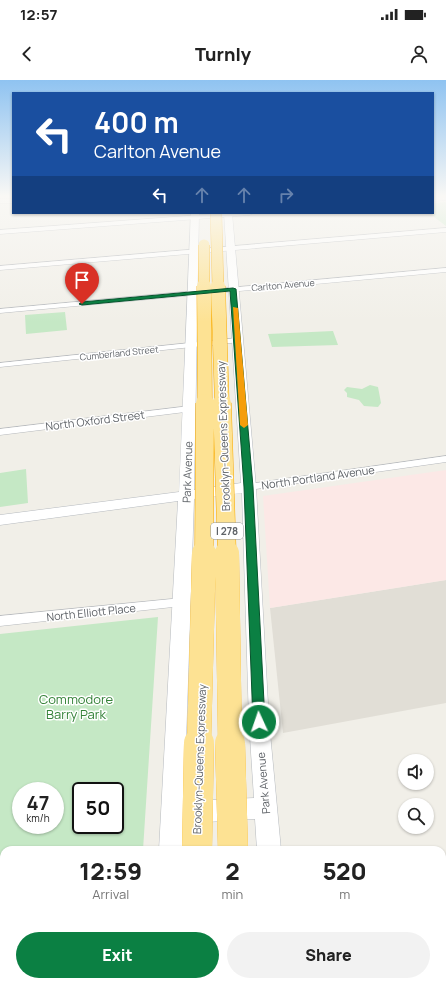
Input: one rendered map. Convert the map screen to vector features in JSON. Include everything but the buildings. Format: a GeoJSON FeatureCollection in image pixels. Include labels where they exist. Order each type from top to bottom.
{"type":"FeatureCollection","features":[{"type":"Feature","properties":{"kind":"highway","name":"Brooklyn-Queens Expressway"},"geometry":{"type":"LineString","coordinates":[[197,846],[205,496],[198,237]]}},
{"type":"Feature","properties":{"kind":"highway","name":"Brooklyn-Queens Expressway"},"geometry":{"type":"LineString","coordinates":[[224,237],[233,846]]}},
{"type":"Feature","properties":{"kind":"main road","name":"Park Avenue"},"geometry":{"type":"LineString","coordinates":[[171,846],[190,409],[192,293],[195,237]]}},
{"type":"Feature","properties":{"kind":"main road","name":"Park Avenue"},"geometry":{"type":"LineString","coordinates":[[228,237],[249,487],[258,715],[269,846]]}},
{"type":"Feature","properties":{"kind":"main road","name":"North Portland Avenue"},"geometry":{"type":"LineString","coordinates":[[0,520],[186,494],[249,487]]}},
{"type":"Feature","properties":{"kind":"main road"},"geometry":{"type":"LineString","coordinates":[[172,813],[265,808]]}},
{"type":"Feature","properties":{"kind":"street"},"geometry":{"type":"LineString","coordinates":[[0,268],[363,237]]}},
{"type":"Feature","properties":{"kind":"street","name":"Carlton Avenue"},"geometry":{"type":"LineString","coordinates":[[233,292],[446,270]]}},
{"type":"Feature","properties":{"kind":"street","name":"Carlton Avenue"},"geometry":{"type":"LineString","coordinates":[[0,311],[192,293],[233,292],[446,274]]}},
{"type":"Feature","properties":{"kind":"street","name":"Cumberland Street"},"geometry":{"type":"LineString","coordinates":[[0,365],[237,340]]}},
{"type":"Feature","properties":{"kind":"street","name":"North Oxford Street"},"geometry":{"type":"LineString","coordinates":[[0,432],[190,409]]}},
{"type":"Feature","properties":{"kind":"street","name":"North Portland Avenue"},"geometry":{"type":"LineString","coordinates":[[249,487],[446,459]]}},
{"type":"Feature","properties":{"kind":"street","name":"North Elliott Place"},"geometry":{"type":"LineString","coordinates":[[0,621],[182,602]]}},
{"type":"Feature","properties":{"kind":"shaded area"},"geometry":{"type":"Polygon","coordinates":[[[446,470],[446,580],[270,608],[263,496],[446,470]]]}},
{"type":"Feature","properties":{"kind":"shaded area"},"geometry":{"type":"Polygon","coordinates":[[[446,580],[446,703],[283,733],[270,608],[446,580]]]}},
{"type":"Feature","properties":{"kind":"green space"},"geometry":{"type":"Polygon","coordinates":[[[65,312],[67,330],[26,334],[25,315],[65,312]]]}},
{"type":"Feature","properties":{"kind":"green space"},"geometry":{"type":"Polygon","coordinates":[[[333,331],[338,345],[272,347],[268,334],[333,331]]]}},
{"type":"Feature","properties":{"kind":"green space"},"geometry":{"type":"Polygon","coordinates":[[[370,385],[378,387],[381,403],[378,407],[364,406],[359,400],[347,397],[347,393],[344,390],[347,387],[362,389],[370,385]]]}},
{"type":"Feature","properties":{"kind":"green space"},"geometry":{"type":"Polygon","coordinates":[[[26,469],[28,503],[0,507],[0,473],[26,469]]]}},
{"type":"Feature","properties":{"kind":"green space","name":"Commodore Barry Park"},"geometry":{"type":"Polygon","coordinates":[[[158,617],[143,846],[0,846],[0,634],[158,617]]]}},
{"type":"Feature","properties":{"kind":"slow traffic"},"geometry":{"type":"LineString","coordinates":[[235,308],[244,425]]}},
{"type":"Feature","properties":{"kind":"route"},"geometry":{"type":"LineString","coordinates":[[82,304],[233,289],[249,487],[252,595],[259,722]]}}]}
